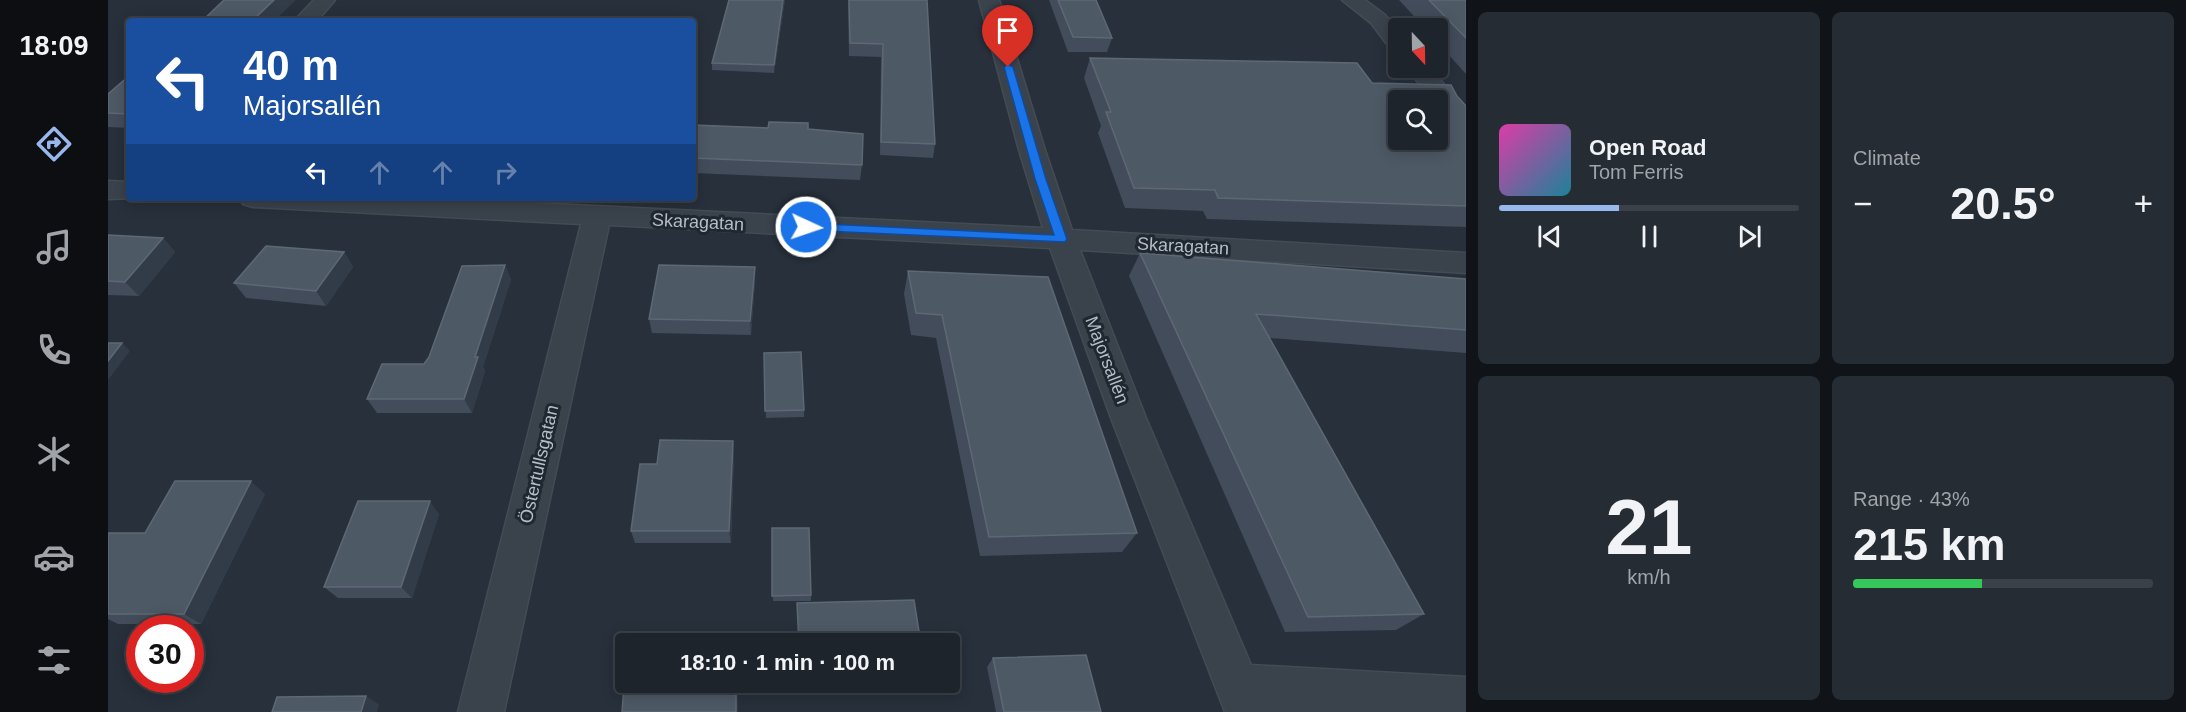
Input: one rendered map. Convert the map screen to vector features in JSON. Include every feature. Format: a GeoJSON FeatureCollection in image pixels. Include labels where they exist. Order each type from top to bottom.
{"type":"FeatureCollection","features":[{"type":"Feature","properties":{"kind":"street"},"geometry":{"type":"LineString","coordinates":[[309,18],[325,0]]}},
{"type":"Feature","properties":{"kind":"street","name":"Majorsallén"},"geometry":{"type":"LineString","coordinates":[[989,0],[1040,179],[1061,239],[1132,424],[1243,700]]}},
{"type":"Feature","properties":{"kind":"street"},"geometry":{"type":"LineString","coordinates":[[1352,0],[1378,19],[1388,31]]}},
{"type":"Feature","properties":{"kind":"street"},"geometry":{"type":"LineString","coordinates":[[1426,78],[1466,126]]}},
{"type":"Feature","properties":{"kind":"street"},"geometry":{"type":"LineString","coordinates":[[108,190],[126,191]]}},
{"type":"Feature","properties":{"kind":"street","name":"Skaragatan"},"geometry":{"type":"LineString","coordinates":[[307,201],[1061,239],[1466,263]]}},
{"type":"Feature","properties":{"kind":"street","name":"Östertullsgatan"},"geometry":{"type":"LineString","coordinates":[[481,712],[597,217]]}},
{"type":"Feature","properties":{"kind":"street"},"geometry":{"type":"LineString","coordinates":[[1243,700],[1466,699]]}},
{"type":"Feature","properties":{"kind":"building"},"geometry":{"type":"Polygon","coordinates":[[[224,0],[274,0],[255,18],[205,18],[224,0]]]}},
{"type":"Feature","properties":{"kind":"building"},"geometry":{"type":"Polygon","coordinates":[[[729,0],[783,0],[774,65],[712,63],[729,0]]]}},
{"type":"Feature","properties":{"kind":"building"},"geometry":{"type":"Polygon","coordinates":[[[849,0],[927,0],[935,144],[881,142],[883,44],[850,43],[849,0]]]}},
{"type":"Feature","properties":{"kind":"building"},"geometry":{"type":"Polygon","coordinates":[[[1058,0],[1096,0],[1112,38],[1073,37],[1058,0]]]}},
{"type":"Feature","properties":{"kind":"building"},"geometry":{"type":"Polygon","coordinates":[[[1429,0],[1466,0],[1466,38],[1448,18],[1429,0]]]}},
{"type":"Feature","properties":{"kind":"building"},"geometry":{"type":"Polygon","coordinates":[[[1090,58],[1357,63],[1372,83],[1451,85],[1466,106],[1466,206],[1218,198],[1215,190],[1134,188],[1106,112],[1111,112],[1090,58]]]}},
{"type":"Feature","properties":{"kind":"building"},"geometry":{"type":"Polygon","coordinates":[[[126,79],[126,114],[108,113],[108,94],[126,79]]]}},
{"type":"Feature","properties":{"kind":"building"},"geometry":{"type":"Polygon","coordinates":[[[769,122],[808,123],[808,129],[863,134],[862,165],[696,158],[696,125],[768,128],[769,122]]]}},
{"type":"Feature","properties":{"kind":"building"},"geometry":{"type":"Polygon","coordinates":[[[108,235],[163,238],[125,282],[108,281],[108,235]]]}},
{"type":"Feature","properties":{"kind":"building"},"geometry":{"type":"Polygon","coordinates":[[[266,246],[344,252],[316,291],[234,283],[266,246]]]}},
{"type":"Feature","properties":{"kind":"building"},"geometry":{"type":"Polygon","coordinates":[[[1140,253],[1466,279],[1466,330],[1256,314],[1424,614],[1308,617],[1140,253]]]}},
{"type":"Feature","properties":{"kind":"building"},"geometry":{"type":"Polygon","coordinates":[[[505,265],[464,399],[367,399],[382,364],[424,364],[429,357],[462,266],[505,265]]]}},
{"type":"Feature","properties":{"kind":"building"},"geometry":{"type":"Polygon","coordinates":[[[659,265],[755,267],[750,321],[649,319],[659,265]]]}},
{"type":"Feature","properties":{"kind":"building"},"geometry":{"type":"Polygon","coordinates":[[[908,271],[1048,277],[1137,533],[989,537],[942,315],[916,313],[908,271]]]}},
{"type":"Feature","properties":{"kind":"building"},"geometry":{"type":"Polygon","coordinates":[[[108,343],[122,343],[108,361],[108,343]]]}},
{"type":"Feature","properties":{"kind":"building"},"geometry":{"type":"Polygon","coordinates":[[[801,352],[804,410],[765,411],[764,353],[801,352]]]}},
{"type":"Feature","properties":{"kind":"building"},"geometry":{"type":"Polygon","coordinates":[[[660,440],[733,441],[729,531],[631,531],[640,464],[657,464],[660,440]]]}},
{"type":"Feature","properties":{"kind":"building"},"geometry":{"type":"Polygon","coordinates":[[[175,481],[251,481],[184,614],[108,614],[108,533],[145,533],[175,481]]]}},
{"type":"Feature","properties":{"kind":"building"},"geometry":{"type":"Polygon","coordinates":[[[358,501],[430,501],[401,587],[324,587],[358,501]]]}},
{"type":"Feature","properties":{"kind":"building"},"geometry":{"type":"Polygon","coordinates":[[[772,528],[809,528],[811,595],[772,596],[772,528]]]}},
{"type":"Feature","properties":{"kind":"building"},"geometry":{"type":"Polygon","coordinates":[[[914,600],[919,633],[798,633],[797,603],[914,600]]]}},
{"type":"Feature","properties":{"kind":"building"},"geometry":{"type":"Polygon","coordinates":[[[1086,655],[1101,712],[1004,712],[993,658],[1086,655]]]}},
{"type":"Feature","properties":{"kind":"building"},"geometry":{"type":"Polygon","coordinates":[[[623,693],[736,693],[736,712],[622,712],[623,693]]]}},
{"type":"Feature","properties":{"kind":"building"},"geometry":{"type":"Polygon","coordinates":[[[366,696],[361,712],[272,712],[277,697],[366,696]]]}},
{"type":"Feature","properties":{"kind":"route"},"geometry":{"type":"LineString","coordinates":[[806,227],[1061,239],[1040,179],[1008,67]]}}]}
